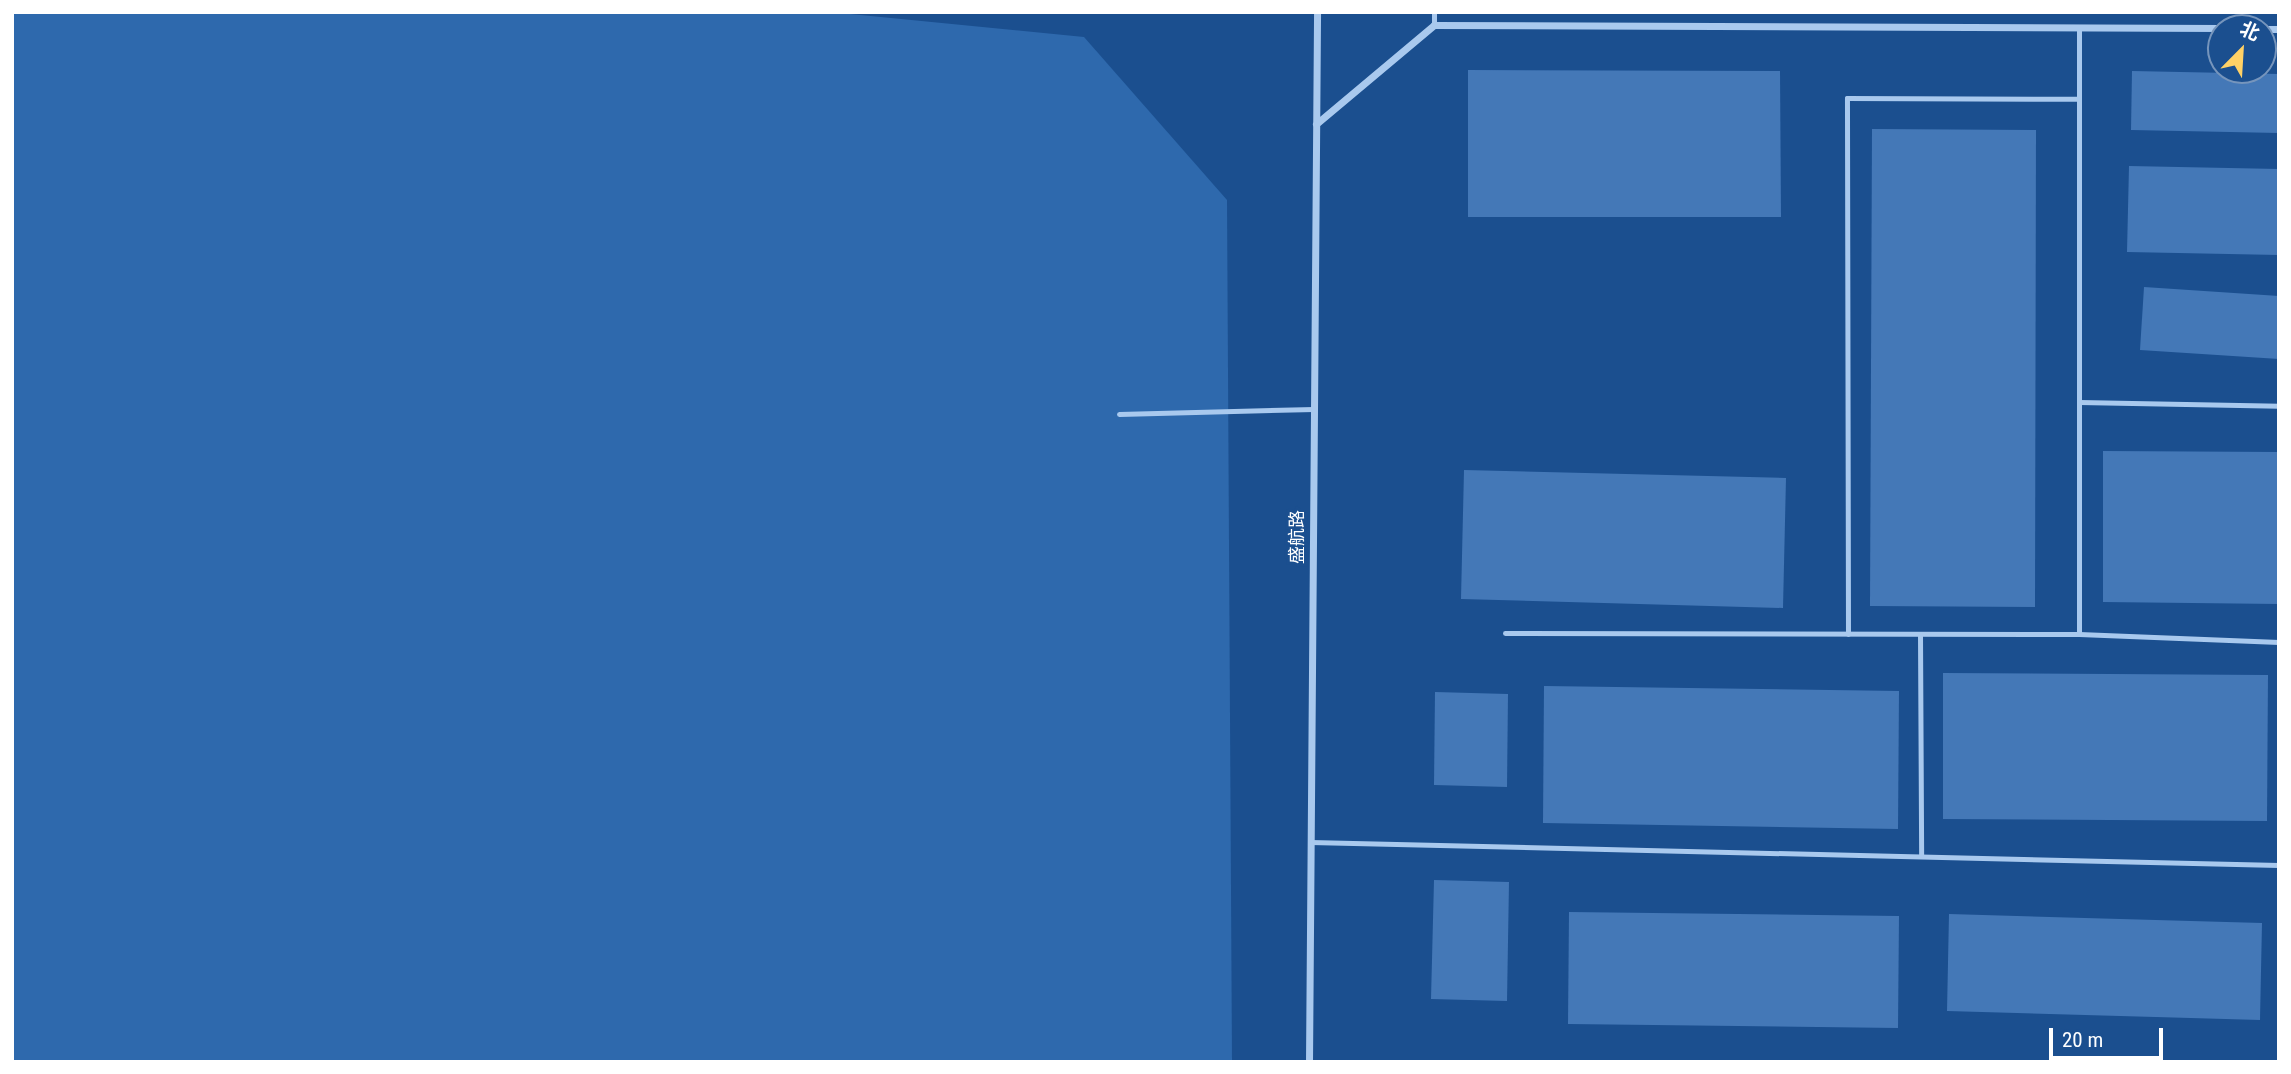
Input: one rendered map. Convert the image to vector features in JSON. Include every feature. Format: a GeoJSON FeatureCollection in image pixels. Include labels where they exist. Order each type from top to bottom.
{"type":"FeatureCollection","features":[{"type":"Feature","properties":{"kind":"street","name":"盛航路"},"geometry":{"type":"LineString","coordinates":[[1309,1062],[1317,12]]}},
{"type":"Feature","properties":{"kind":"street"},"geometry":{"type":"LineString","coordinates":[[1316,124],[1434,25],[2207,28]]}},
{"type":"Feature","properties":{"kind":"lane"},"geometry":{"type":"LineString","coordinates":[[1434,12],[1434,25]]}},
{"type":"Feature","properties":{"kind":"lane"},"geometry":{"type":"LineString","coordinates":[[2079,27],[2079,634]]}},
{"type":"Feature","properties":{"kind":"lane"},"geometry":{"type":"LineString","coordinates":[[1849,634],[1847,98],[2079,99]]}},
{"type":"Feature","properties":{"kind":"lane"},"geometry":{"type":"LineString","coordinates":[[2079,402],[2279,406]]}},
{"type":"Feature","properties":{"kind":"lane"},"geometry":{"type":"LineString","coordinates":[[1119,414],[1314,409]]}},
{"type":"Feature","properties":{"kind":"lane"},"geometry":{"type":"LineString","coordinates":[[1505,633],[2079,634],[2279,642]]}},
{"type":"Feature","properties":{"kind":"lane"},"geometry":{"type":"LineString","coordinates":[[1920,634],[1921,856]]}},
{"type":"Feature","properties":{"kind":"lane"},"geometry":{"type":"LineString","coordinates":[[1310,842],[2279,865]]}},
{"type":"Feature","properties":{"kind":"shaded area"},"geometry":{"type":"Polygon","coordinates":[[[12,12],[830,12],[1084,37],[1227,200],[1232,1062],[12,1062],[12,12]]]}},
{"type":"Feature","properties":{"kind":"building"},"geometry":{"type":"Polygon","coordinates":[[[1468,70],[1780,71],[1781,217],[1468,217],[1468,70]]]}},
{"type":"Feature","properties":{"kind":"building"},"geometry":{"type":"Polygon","coordinates":[[[2132,71],[2207,73],[2207,84],[2277,84],[2279,74],[2279,133],[2131,130],[2132,71]]]}},
{"type":"Feature","properties":{"kind":"building"},"geometry":{"type":"Polygon","coordinates":[[[1872,129],[2036,130],[2035,607],[1870,606],[1872,129]]]}},
{"type":"Feature","properties":{"kind":"building"},"geometry":{"type":"Polygon","coordinates":[[[2129,166],[2279,169],[2279,255],[2127,252],[2129,166]]]}},
{"type":"Feature","properties":{"kind":"building"},"geometry":{"type":"Polygon","coordinates":[[[2144,287],[2279,296],[2279,359],[2140,350],[2144,287]]]}},
{"type":"Feature","properties":{"kind":"building"},"geometry":{"type":"Polygon","coordinates":[[[2103,451],[2279,452],[2279,604],[2103,602],[2103,451]]]}},
{"type":"Feature","properties":{"kind":"building"},"geometry":{"type":"Polygon","coordinates":[[[1464,470],[1786,478],[1783,608],[1461,599],[1464,470]]]}},
{"type":"Feature","properties":{"kind":"building"},"geometry":{"type":"Polygon","coordinates":[[[1943,673],[2268,675],[2267,821],[1943,819],[1943,673]]]}},
{"type":"Feature","properties":{"kind":"building"},"geometry":{"type":"Polygon","coordinates":[[[1544,686],[1899,691],[1898,829],[1543,823],[1544,686]]]}},
{"type":"Feature","properties":{"kind":"building"},"geometry":{"type":"Polygon","coordinates":[[[1435,692],[1508,694],[1507,787],[1434,785],[1435,692]]]}},
{"type":"Feature","properties":{"kind":"building"},"geometry":{"type":"Polygon","coordinates":[[[1434,880],[1509,882],[1507,1001],[1431,999],[1434,880]]]}},
{"type":"Feature","properties":{"kind":"building"},"geometry":{"type":"Polygon","coordinates":[[[1569,912],[1899,916],[1898,1028],[1568,1024],[1569,912]]]}},
{"type":"Feature","properties":{"kind":"building"},"geometry":{"type":"Polygon","coordinates":[[[1949,914],[2262,923],[2260,1020],[1947,1011],[1949,914]]]}}]}
